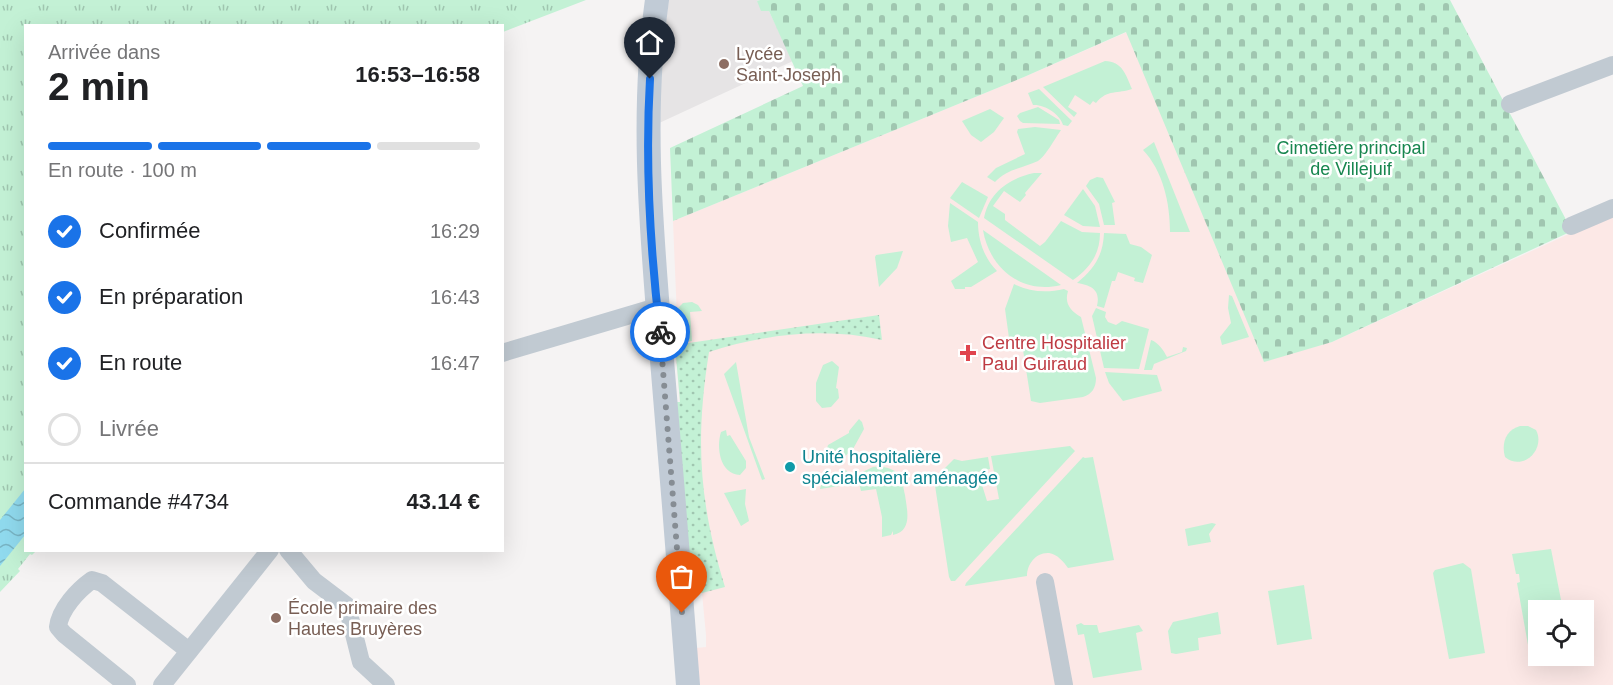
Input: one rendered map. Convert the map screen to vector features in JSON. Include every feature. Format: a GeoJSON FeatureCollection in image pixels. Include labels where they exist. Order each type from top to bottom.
{"type":"FeatureCollection","features":[{"type":"Feature","properties":{"kind":"street"},"geometry":{"type":"LineString","coordinates":[[657,0],[650,72],[648,165],[657,307],[688,685]]}},
{"type":"Feature","properties":{"kind":"street"},"geometry":{"type":"LineString","coordinates":[[1510,104],[1613,65]]}},
{"type":"Feature","properties":{"kind":"street"},"geometry":{"type":"LineString","coordinates":[[1571,226],[1613,208]]}},
{"type":"Feature","properties":{"kind":"street"},"geometry":{"type":"LineString","coordinates":[[504,352],[657,307]]}},
{"type":"Feature","properties":{"kind":"street"},"geometry":{"type":"LineString","coordinates":[[162,685],[268,552]]}},
{"type":"Feature","properties":{"kind":"street"},"geometry":{"type":"LineString","coordinates":[[290,552],[314,581],[347,606],[361,662],[386,685]]}},
{"type":"Feature","properties":{"kind":"street"},"geometry":{"type":"LineString","coordinates":[[128,685],[58,627],[59,616],[83,586],[92,580],[102,583],[189,651]]}},
{"type":"Feature","properties":{"kind":"street"},"geometry":{"type":"LineString","coordinates":[[1045,582],[1064,685]]}},
{"type":"Feature","properties":{"kind":"shaded area","name":"Lycée Saint-Joseph"},"geometry":{"type":"Polygon","coordinates":[[[669,0],[760,0],[757,1],[769,11],[793,61],[657,124],[669,0]]]}},
{"type":"Feature","properties":{"kind":"shaded area","name":"Centre Hospitalier Paul Guiraud"},"geometry":{"type":"Polygon","coordinates":[[[1127,32],[1264,361],[1332,342],[1613,214],[1613,685],[700,685],[696,648],[706,647],[706,635],[702,593],[692,591],[677,402],[680,402],[675,345],[678,343],[673,221],[1024,77],[1127,32]]]}},
{"type":"Feature","properties":{"kind":"green space"},"geometry":{"type":"Polygon","coordinates":[[[0,0],[586,0],[504,32],[504,24],[24,24],[24,552],[35,552],[30,554],[18,569],[20,571],[0,592],[0,0]]]}},
{"type":"Feature","properties":{"kind":"green space","name":"Cimetière principal de Villejuif"},"geometry":{"type":"Polygon","coordinates":[[[1450,0],[1572,231],[1332,342],[1264,362],[1126,32],[1024,77],[673,221],[670,148],[803,86],[769,11],[761,11],[757,1],[1450,0]]]}},
{"type":"Feature","properties":{"kind":"green space"},"geometry":{"type":"Polygon","coordinates":[[[1105,61],[1116,63],[1119,66],[1132,89],[1109,94],[1096,103],[1093,101],[1090,105],[1075,95],[1068,107],[1077,113],[1074,117],[1043,87],[1105,61]]]}},
{"type":"Feature","properties":{"kind":"green space"},"geometry":{"type":"Polygon","coordinates":[[[1039,89],[1072,121],[1068,126],[1063,125],[1059,117],[1051,110],[1033,105],[1028,93],[1039,89]]]}},
{"type":"Feature","properties":{"kind":"green space"},"geometry":{"type":"Polygon","coordinates":[[[1038,107],[1059,120],[1060,124],[1023,123],[1017,116],[1038,107]]]}},
{"type":"Feature","properties":{"kind":"green space"},"geometry":{"type":"Polygon","coordinates":[[[990,109],[1004,118],[994,132],[981,142],[971,135],[962,121],[990,109]]]}},
{"type":"Feature","properties":{"kind":"green space"},"geometry":{"type":"Polygon","coordinates":[[[1035,127],[1061,130],[1041,159],[1010,171],[995,182],[987,177],[996,168],[1025,154],[1018,129],[1035,127]]]}},
{"type":"Feature","properties":{"kind":"green space"},"geometry":{"type":"Polygon","coordinates":[[[1154,142],[1190,232],[1170,232],[1169,210],[1164,188],[1156,168],[1143,150],[1154,142]]]}},
{"type":"Feature","properties":{"kind":"green space"},"geometry":{"type":"Polygon","coordinates":[[[1042,173],[1020,202],[1004,191],[993,206],[1005,214],[1005,220],[1040,246],[1061,221],[1082,232],[1100,233],[1100,241],[1093,260],[1073,280],[984,218],[991,201],[1002,188],[1017,178],[1042,173]]]}},
{"type":"Feature","properties":{"kind":"green space"},"geometry":{"type":"Polygon","coordinates":[[[1097,177],[1103,178],[1115,202],[1112,203],[1115,225],[1104,225],[1099,204],[1086,186],[1090,180],[1097,177]]]}},
{"type":"Feature","properties":{"kind":"green space"},"geometry":{"type":"Polygon","coordinates":[[[962,182],[988,197],[979,218],[950,198],[962,182]]]}},
{"type":"Feature","properties":{"kind":"green space"},"geometry":{"type":"Polygon","coordinates":[[[1083,189],[1095,206],[1100,227],[1083,226],[1064,215],[1083,189]]]}},
{"type":"Feature","properties":{"kind":"green space"},"geometry":{"type":"Polygon","coordinates":[[[950,203],[978,222],[983,248],[997,271],[965,289],[955,289],[951,281],[978,262],[967,238],[951,242],[948,226],[950,203]]]}},
{"type":"Feature","properties":{"kind":"green space"},"geometry":{"type":"Polygon","coordinates":[[[983,230],[1061,285],[1033,286],[1009,275],[992,256],[983,230]]]}},
{"type":"Feature","properties":{"kind":"green space"},"geometry":{"type":"Polygon","coordinates":[[[1104,233],[1126,234],[1130,244],[1141,247],[1152,255],[1143,283],[1118,272],[1115,281],[1112,281],[1104,308],[1097,306],[1098,300],[1093,289],[1077,283],[1088,273],[1100,255],[1104,233]]]}},
{"type":"Feature","properties":{"kind":"green space"},"geometry":{"type":"Polygon","coordinates":[[[903,251],[897,268],[879,287],[876,255],[903,251]]]}},
{"type":"Feature","properties":{"kind":"green space"},"geometry":{"type":"Polygon","coordinates":[[[1014,284],[1038,291],[1064,289],[1068,291],[1069,307],[1081,317],[1096,378],[1094,388],[1089,394],[1083,397],[1040,403],[1031,401],[1021,337],[1009,338],[1005,309],[1014,284]]]}},
{"type":"Feature","properties":{"kind":"green space"},"geometry":{"type":"Polygon","coordinates":[[[1229,295],[1232,296],[1249,337],[1222,345],[1220,337],[1231,323],[1228,308],[1229,295]]]}},
{"type":"Feature","properties":{"kind":"green space"},"geometry":{"type":"Polygon","coordinates":[[[692,302],[702,311],[690,312],[692,341],[678,343],[677,309],[683,303],[692,302]]]}},
{"type":"Feature","properties":{"kind":"green space"},"geometry":{"type":"Polygon","coordinates":[[[1096,308],[1106,312],[1105,317],[1108,322],[1116,325],[1122,321],[1149,329],[1139,369],[1104,368],[1092,316],[1096,308]]]}},
{"type":"Feature","properties":{"kind":"green space"},"geometry":{"type":"Polygon","coordinates":[[[879,315],[882,340],[838,334],[795,334],[752,341],[709,352],[702,414],[702,471],[710,527],[725,587],[702,593],[692,591],[677,402],[680,402],[675,345],[879,315]]]}},
{"type":"Feature","properties":{"kind":"green space"},"geometry":{"type":"Polygon","coordinates":[[[1151,340],[1167,357],[1182,352],[1183,347],[1187,348],[1186,351],[1154,364],[1152,370],[1144,370],[1151,340]]]}},
{"type":"Feature","properties":{"kind":"green space"},"geometry":{"type":"Polygon","coordinates":[[[832,361],[839,367],[836,388],[839,398],[831,407],[822,408],[816,401],[816,383],[823,365],[832,361]]]}},
{"type":"Feature","properties":{"kind":"green space"},"geometry":{"type":"Polygon","coordinates":[[[736,362],[749,437],[765,479],[762,480],[724,374],[736,362]]]}},
{"type":"Feature","properties":{"kind":"green space"},"geometry":{"type":"Polygon","coordinates":[[[1105,372],[1157,375],[1162,391],[1123,401],[1109,383],[1105,372]]]}},
{"type":"Feature","properties":{"kind":"green space"},"geometry":{"type":"Polygon","coordinates":[[[859,419],[864,429],[853,449],[842,459],[831,458],[826,452],[828,445],[849,433],[859,419]]]}},
{"type":"Feature","properties":{"kind":"green space"},"geometry":{"type":"Polygon","coordinates":[[[1520,426],[1528,426],[1536,430],[1538,444],[1531,456],[1519,462],[1505,457],[1504,442],[1511,431],[1520,426]]]}},
{"type":"Feature","properties":{"kind":"green space"},"geometry":{"type":"Polygon","coordinates":[[[726,430],[727,436],[730,435],[746,461],[746,468],[740,475],[728,470],[721,459],[719,445],[721,432],[726,430]]]}},
{"type":"Feature","properties":{"kind":"green space"},"geometry":{"type":"Polygon","coordinates":[[[1070,446],[1075,451],[955,581],[951,581],[934,479],[954,459],[962,461],[988,457],[990,469],[978,472],[987,501],[999,499],[991,456],[1070,446]]]}},
{"type":"Feature","properties":{"kind":"green space"},"geometry":{"type":"Polygon","coordinates":[[[1083,457],[1093,457],[1114,560],[1068,568],[1055,555],[1044,553],[1033,560],[1027,576],[965,586],[966,583],[1083,457]]]}},
{"type":"Feature","properties":{"kind":"green space"},"geometry":{"type":"Polygon","coordinates":[[[873,467],[894,470],[902,483],[907,519],[904,529],[899,533],[893,535],[893,531],[891,535],[882,537],[882,517],[876,489],[861,491],[859,483],[820,489],[822,481],[846,470],[852,479],[876,476],[852,477],[873,467]]]}},
{"type":"Feature","properties":{"kind":"green space"},"geometry":{"type":"Polygon","coordinates":[[[746,489],[745,504],[749,521],[741,526],[724,493],[746,489]]]}},
{"type":"Feature","properties":{"kind":"green space"},"geometry":{"type":"Polygon","coordinates":[[[1216,524],[1209,534],[1211,542],[1188,546],[1185,529],[1216,524]]]}},
{"type":"Feature","properties":{"kind":"green space"},"geometry":{"type":"Polygon","coordinates":[[[1551,549],[1561,600],[1528,600],[1528,645],[1517,583],[1520,582],[1519,574],[1516,574],[1512,554],[1551,549]]]}},
{"type":"Feature","properties":{"kind":"green space"},"geometry":{"type":"Polygon","coordinates":[[[1463,563],[1471,569],[1485,653],[1449,659],[1433,573],[1435,570],[1463,563]]]}},
{"type":"Feature","properties":{"kind":"green space"},"geometry":{"type":"Polygon","coordinates":[[[1304,585],[1312,639],[1277,645],[1268,591],[1304,585]]]}},
{"type":"Feature","properties":{"kind":"green space"},"geometry":{"type":"Polygon","coordinates":[[[1218,612],[1221,634],[1198,638],[1199,650],[1171,653],[1168,631],[1173,622],[1218,612]]]}},
{"type":"Feature","properties":{"kind":"green space"},"geometry":{"type":"Polygon","coordinates":[[[1081,623],[1097,625],[1099,633],[1139,625],[1143,631],[1136,633],[1142,670],[1093,678],[1084,634],[1078,635],[1076,625],[1081,623]]]}},
{"type":"Feature","properties":{"kind":"water"},"geometry":{"type":"Polygon","coordinates":[[[24,490],[24,536],[0,566],[0,520],[24,490]]]}},
{"type":"Feature","properties":{"kind":"way so far"},"geometry":{"type":"LineString","coordinates":[[660,332],[682,613]]}},
{"type":"Feature","properties":{"kind":"place","name":"Lycée Saint-Joseph"},"geometry":{"type":"Point","coordinates":[724,64]}},
{"type":"Feature","properties":{"kind":"place","name":"Centre Hospitalier Paul Guiraud"},"geometry":{"type":"Point","coordinates":[968,353]}},
{"type":"Feature","properties":{"kind":"place","name":"Unité hospitalière spécialement aménagée"},"geometry":{"type":"Point","coordinates":[790,467]}},
{"type":"Feature","properties":{"kind":"place","name":"École primaire des Hautes Bruyères"},"geometry":{"type":"Point","coordinates":[276,618]}},
{"type":"Feature","properties":{"kind":"route"},"geometry":{"type":"LineString","coordinates":[[650,79],[648,165],[654,280],[660,332]]}}]}
